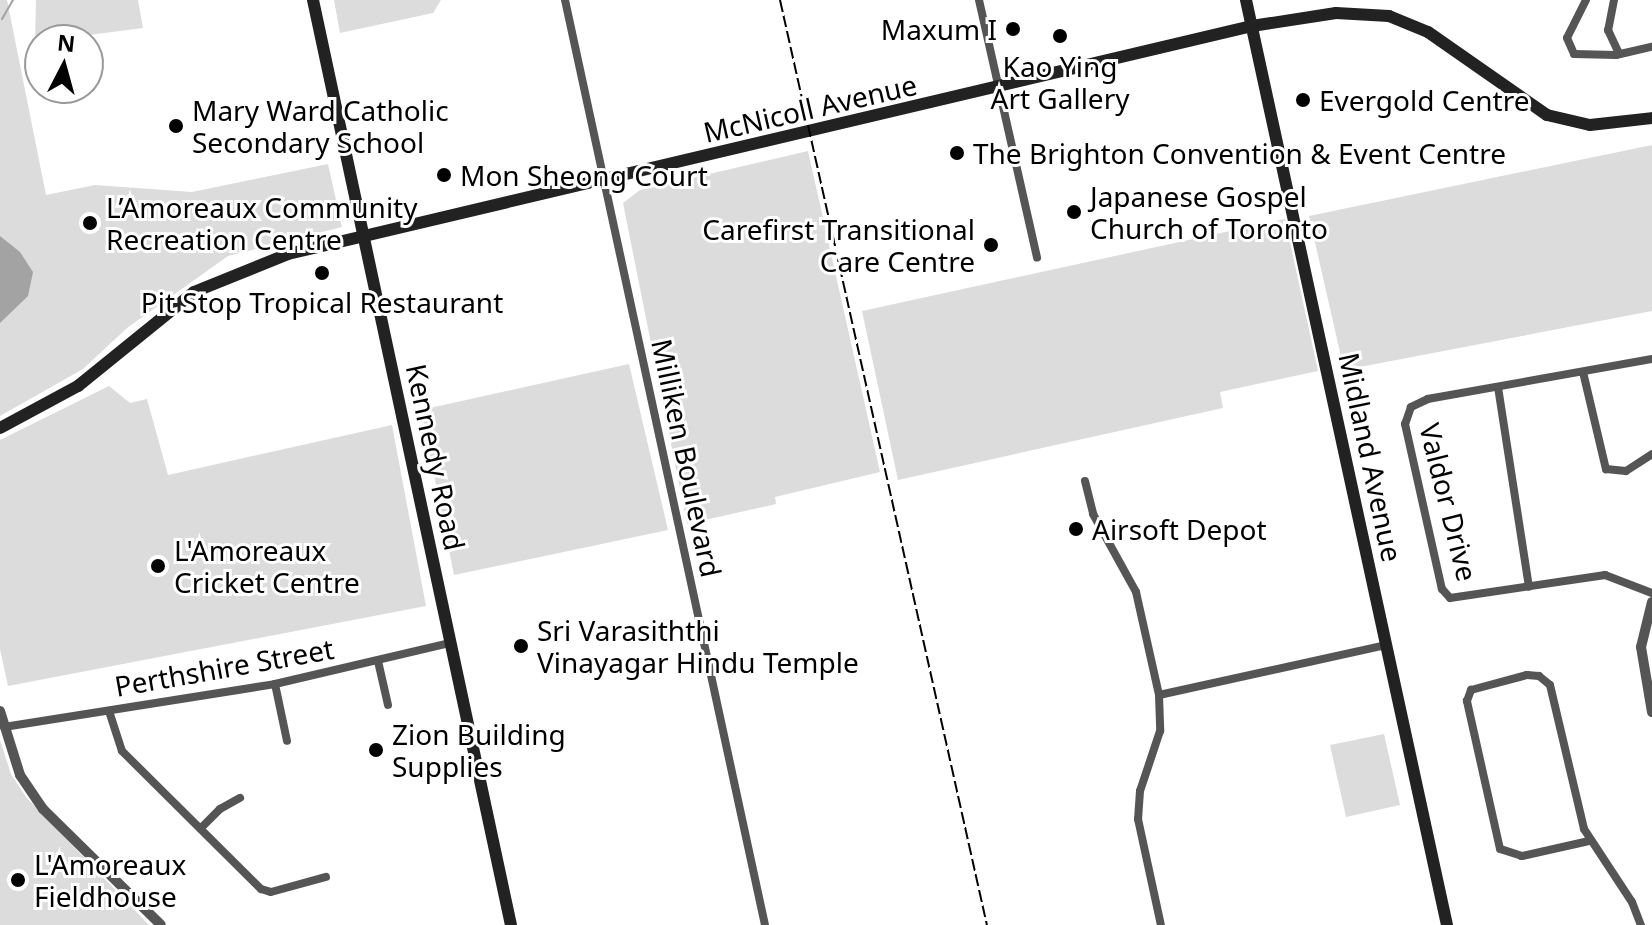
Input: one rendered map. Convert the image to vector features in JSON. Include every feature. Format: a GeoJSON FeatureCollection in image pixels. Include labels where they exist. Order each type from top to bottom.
{"type":"FeatureCollection","features":[{"type":"Feature","properties":{"kind":"main road","name":"Kennedy Road"},"geometry":{"type":"LineString","coordinates":[[313,0],[511,925]]}},
{"type":"Feature","properties":{"kind":"main road","name":"Midland Avenue"},"geometry":{"type":"LineString","coordinates":[[1246,0],[1447,925]]}},
{"type":"Feature","properties":{"kind":"main road","name":"McNicoll Avenue"},"geometry":{"type":"LineString","coordinates":[[0,428],[78,386],[194,292],[288,254],[1252,26],[1336,13],[1389,16],[1428,32],[1547,115],[1590,125],[1652,118]]}},
{"type":"Feature","properties":{"kind":"street","name":"Milliken Boulevard"},"geometry":{"type":"LineString","coordinates":[[565,0],[765,925]]}},
{"type":"Feature","properties":{"kind":"street"},"geometry":{"type":"LineString","coordinates":[[979,0],[1037,258]]}},
{"type":"Feature","properties":{"kind":"street"},"geometry":{"type":"LineString","coordinates":[[1586,0],[1567,38],[1568,49],[1580,58],[1652,47]]}},
{"type":"Feature","properties":{"kind":"street"},"geometry":{"type":"LineString","coordinates":[[1614,0],[1608,30],[1619,54]]}},
{"type":"Feature","properties":{"kind":"street","name":"Valdor Drive"},"geometry":{"type":"LineString","coordinates":[[1652,359],[1418,402],[1406,414],[1405,429],[1445,594],[1465,600],[1605,575],[1652,593]]}},
{"type":"Feature","properties":{"kind":"street"},"geometry":{"type":"LineString","coordinates":[[1583,372],[1606,469],[1626,471],[1652,454]]}},
{"type":"Feature","properties":{"kind":"street"},"geometry":{"type":"LineString","coordinates":[[1498,387],[1529,587]]}},
{"type":"Feature","properties":{"kind":"street"},"geometry":{"type":"LineString","coordinates":[[1085,481],[1093,514],[1136,592],[1159,695],[1160,731],[1140,791],[1138,819],[1161,925]]}},
{"type":"Feature","properties":{"kind":"street"},"geometry":{"type":"LineString","coordinates":[[1652,602],[1641,647],[1652,712]]}},
{"type":"Feature","properties":{"kind":"street","name":"Perthshire Street"},"geometry":{"type":"LineString","coordinates":[[4,727],[275,684],[450,643]]}},
{"type":"Feature","properties":{"kind":"street"},"geometry":{"type":"LineString","coordinates":[[1159,695],[1386,645]]}},
{"type":"Feature","properties":{"kind":"street"},"geometry":{"type":"LineString","coordinates":[[378,661],[388,705]]}},
{"type":"Feature","properties":{"kind":"street"},"geometry":{"type":"LineString","coordinates":[[1589,841],[1522,856],[1500,849],[1467,701],[1471,690],[1527,675],[1547,680],[1589,841],[1632,902],[1641,925]]}},
{"type":"Feature","properties":{"kind":"street"},"geometry":{"type":"LineString","coordinates":[[275,684],[287,741]]}},
{"type":"Feature","properties":{"kind":"street"},"geometry":{"type":"LineString","coordinates":[[0,711],[20,775],[43,809],[161,925]]}},
{"type":"Feature","properties":{"kind":"street"},"geometry":{"type":"LineString","coordinates":[[109,711],[122,751],[265,892],[326,877]]}},
{"type":"Feature","properties":{"kind":"street"},"geometry":{"type":"LineString","coordinates":[[201,828],[220,809],[240,798]]}},
{"type":"Feature","properties":{"kind":"shaded area"},"geometry":{"type":"Polygon","coordinates":[[[0,0],[7,0],[24,85],[24,104],[28,104],[46,195],[95,185],[192,192],[328,164],[342,227],[228,256],[127,328],[83,369],[0,416],[0,0]]]}},
{"type":"Feature","properties":{"kind":"shaded area"},"geometry":{"type":"Polygon","coordinates":[[[36,0],[138,0],[143,28],[104,33],[104,24],[35,24],[36,0]]]}},
{"type":"Feature","properties":{"kind":"shaded area"},"geometry":{"type":"Polygon","coordinates":[[[334,0],[441,0],[433,13],[340,33],[334,0]]]}},
{"type":"Feature","properties":{"kind":"shaded area"},"geometry":{"type":"Polygon","coordinates":[[[1652,145],[1652,311],[1344,370],[1309,216],[1652,145]]]}},
{"type":"Feature","properties":{"kind":"shaded area"},"geometry":{"type":"Polygon","coordinates":[[[808,151],[880,472],[775,497],[776,504],[687,524],[623,203],[640,190],[808,151]]]}},
{"type":"Feature","properties":{"kind":"shaded area"},"geometry":{"type":"Polygon","coordinates":[[[1285,219],[1318,371],[1220,392],[1223,408],[898,480],[862,311],[1285,219]]]}},
{"type":"Feature","properties":{"kind":"shaded area"},"geometry":{"type":"Polygon","coordinates":[[[0,236],[20,252],[33,272],[28,296],[0,323],[0,236]]]}},
{"type":"Feature","properties":{"kind":"shaded area"},"geometry":{"type":"Polygon","coordinates":[[[629,364],[668,530],[454,575],[421,410],[629,364]]]}},
{"type":"Feature","properties":{"kind":"shaded area"},"geometry":{"type":"Polygon","coordinates":[[[109,386],[130,403],[147,399],[168,475],[392,425],[426,606],[8,686],[0,649],[0,440],[109,386]]]}},
{"type":"Feature","properties":{"kind":"shaded area"},"geometry":{"type":"Polygon","coordinates":[[[1384,734],[1400,805],[1346,817],[1330,745],[1384,734]]]}},
{"type":"Feature","properties":{"kind":"shaded area"},"geometry":{"type":"Polygon","coordinates":[[[0,740],[11,774],[26,797],[149,925],[0,925],[0,740]]]}},
{"type":"Feature","properties":{"kind":"waterway"},"geometry":{"type":"LineString","coordinates":[[2,19],[13,0]]}},
{"type":"Feature","properties":{"kind":"railway"},"geometry":{"type":"LineString","coordinates":[[780,0],[987,925]]}},
{"type":"Feature","properties":{"kind":"place","name":"Maxum I"},"geometry":{"type":"Point","coordinates":[1013,29]}},
{"type":"Feature","properties":{"kind":"place","name":"Kao Ying Art Gallery"},"geometry":{"type":"Point","coordinates":[1060,36]}},
{"type":"Feature","properties":{"kind":"place","name":"Evergold Centre"},"geometry":{"type":"Point","coordinates":[1303,100]}},
{"type":"Feature","properties":{"kind":"place","name":"Mary Ward Catholic Secondary School"},"geometry":{"type":"Point","coordinates":[176,126]}},
{"type":"Feature","properties":{"kind":"place","name":"The Brighton Convention & Event Centre"},"geometry":{"type":"Point","coordinates":[957,153]}},
{"type":"Feature","properties":{"kind":"place","name":"Mon Sheong Court"},"geometry":{"type":"Point","coordinates":[444,175]}},
{"type":"Feature","properties":{"kind":"place","name":"Japanese Gospel Church of Toronto"},"geometry":{"type":"Point","coordinates":[1074,212]}},
{"type":"Feature","properties":{"kind":"place","name":"L’Amoreaux Community Recreation Centre"},"geometry":{"type":"Point","coordinates":[90,223]}},
{"type":"Feature","properties":{"kind":"place","name":"Carefirst Transitional Care Centre"},"geometry":{"type":"Point","coordinates":[991,245]}},
{"type":"Feature","properties":{"kind":"place","name":"Pit Stop Tropical Restaurant"},"geometry":{"type":"Point","coordinates":[322,273]}},
{"type":"Feature","properties":{"kind":"place","name":"Airsoft Depot"},"geometry":{"type":"Point","coordinates":[1076,529]}},
{"type":"Feature","properties":{"kind":"place","name":"L'Amoreaux Cricket Centre"},"geometry":{"type":"Point","coordinates":[158,566]}},
{"type":"Feature","properties":{"kind":"place","name":"Sri Varasiththi Vinayagar Hindu Temple"},"geometry":{"type":"Point","coordinates":[521,646]}},
{"type":"Feature","properties":{"kind":"place","name":"Zion Building Supplies"},"geometry":{"type":"Point","coordinates":[376,750]}},
{"type":"Feature","properties":{"kind":"place","name":"L'Amoreaux Fieldhouse"},"geometry":{"type":"Point","coordinates":[18,880]}}]}
